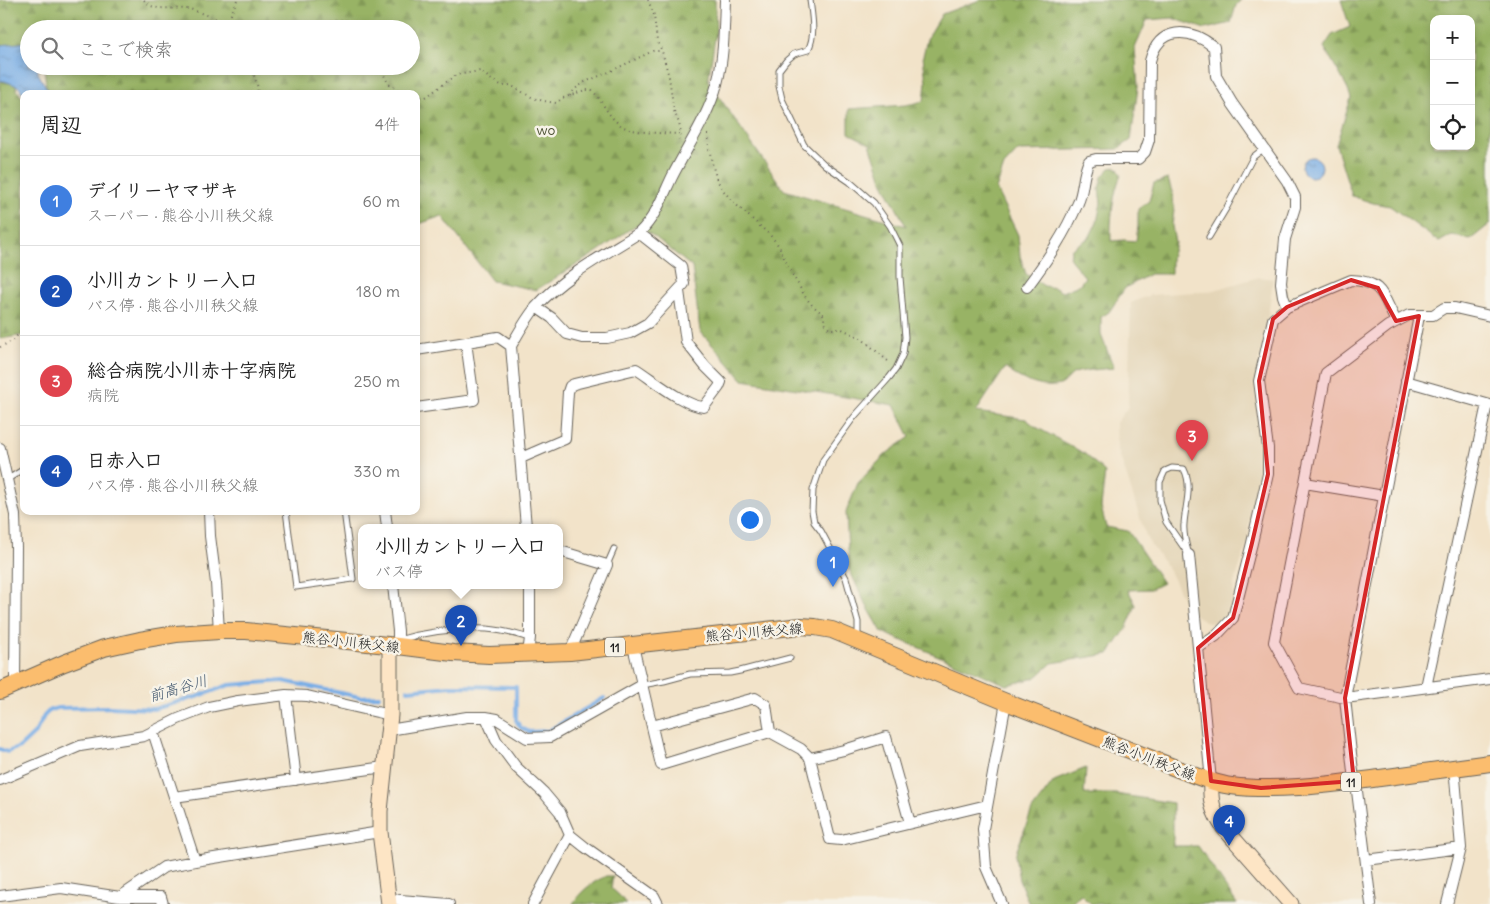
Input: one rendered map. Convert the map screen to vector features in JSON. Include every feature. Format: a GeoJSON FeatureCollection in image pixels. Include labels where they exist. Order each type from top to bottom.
{"type":"FeatureCollection","features":[{"type":"Feature","properties":{"kind":"main road","name":"熊谷小川秩父線"},"geometry":{"type":"LineString","coordinates":[[7,688],[104,648],[176,634],[246,631],[396,644],[453,653],[480,655],[529,646],[570,652],[802,626],[832,630],[1006,702],[1210,782],[1231,786],[1261,788],[1288,787],[1354,782],[1490,763]]}},
{"type":"Feature","properties":{"kind":"street"},"geometry":{"type":"LineString","coordinates":[[526,524],[511,346],[523,324],[536,307],[564,283],[639,233],[649,223],[705,114],[717,84],[723,46],[725,0]]}},
{"type":"Feature","properties":{"kind":"street"},"geometry":{"type":"LineString","coordinates":[[1027,287],[1049,257],[1067,227],[1079,200],[1089,161],[1096,159],[1138,159],[1145,152],[1149,140],[1150,61],[1152,52],[1158,44],[1171,34],[1182,33],[1192,35],[1214,47],[1216,76],[1263,149],[1287,181],[1295,197],[1295,207],[1285,240],[1282,274],[1283,296],[1287,307]]}},
{"type":"Feature","properties":{"kind":"street"},"geometry":{"type":"LineString","coordinates":[[536,307],[552,318],[567,334],[582,338],[607,338],[630,334],[648,323],[684,284],[681,266],[639,233]]}},
{"type":"Feature","properties":{"kind":"street"},"geometry":{"type":"LineString","coordinates":[[1198,648],[1216,636],[1233,618],[1268,474],[1268,448],[1259,381],[1274,319],[1287,307],[1351,280],[1363,280],[1382,292],[1396,321]]}},
{"type":"Feature","properties":{"kind":"street"},"geometry":{"type":"LineString","coordinates":[[521,458],[565,439],[568,392],[570,386],[574,384],[636,369],[684,400],[697,406],[704,406],[721,382],[705,366],[686,342],[679,291]]}},
{"type":"Feature","properties":{"kind":"street"},"geometry":{"type":"LineString","coordinates":[[1490,316],[1455,308],[1444,308],[1433,315],[1409,315],[1396,321],[1326,373],[1274,642],[1299,688],[1345,698],[1490,679]]}},
{"type":"Feature","properties":{"kind":"street"},"geometry":{"type":"LineString","coordinates":[[1371,904],[1357,791],[1354,782],[1345,698],[1419,316]]}},
{"type":"Feature","properties":{"kind":"street"},"geometry":{"type":"LineString","coordinates":[[420,349],[498,337],[511,346]]}},
{"type":"Feature","properties":{"kind":"street"},"geometry":{"type":"LineString","coordinates":[[420,407],[474,400],[466,342]]}},
{"type":"Feature","properties":{"kind":"street"},"geometry":{"type":"LineString","coordinates":[[1406,381],[1489,404],[1426,687]]}},
{"type":"Feature","properties":{"kind":"street"},"geometry":{"type":"LineString","coordinates":[[0,448],[15,515],[16,548],[7,688]]}},
{"type":"Feature","properties":{"kind":"street"},"geometry":{"type":"LineString","coordinates":[[1306,483],[1384,496]]}},
{"type":"Feature","properties":{"kind":"street"},"geometry":{"type":"LineString","coordinates":[[209,515],[219,631]]}},
{"type":"Feature","properties":{"kind":"street"},"geometry":{"type":"LineString","coordinates":[[563,552],[607,565],[570,652]]}},
{"type":"Feature","properties":{"kind":"street"},"geometry":{"type":"LineString","coordinates":[[1189,555],[1210,782],[1210,800],[1216,817],[1224,828],[1291,904]]}},
{"type":"Feature","properties":{"kind":"street"},"geometry":{"type":"LineString","coordinates":[[393,589],[396,644],[380,811],[380,832],[389,902],[449,904]]}},
{"type":"Feature","properties":{"kind":"street"},"geometry":{"type":"LineString","coordinates":[[529,646],[530,589]]}},
{"type":"Feature","properties":{"kind":"street"},"geometry":{"type":"LineString","coordinates":[[633,646],[661,765],[770,732],[802,749],[810,758],[830,840],[841,840],[987,804]]}},
{"type":"Feature","properties":{"kind":"street"},"geometry":{"type":"LineString","coordinates":[[0,780],[80,746],[144,736],[178,719],[209,707],[238,701],[286,695],[307,696],[389,722],[486,717],[497,719],[527,738],[550,737],[642,685]]}},
{"type":"Feature","properties":{"kind":"street"},"geometry":{"type":"LineString","coordinates":[[286,695],[296,780]]}},
{"type":"Feature","properties":{"kind":"street"},"geometry":{"type":"LineString","coordinates":[[652,726],[755,698],[766,705],[770,732]]}},
{"type":"Feature","properties":{"kind":"street"},"geometry":{"type":"LineString","coordinates":[[1002,904],[986,867],[983,829],[1006,702]]}},
{"type":"Feature","properties":{"kind":"street"},"geometry":{"type":"LineString","coordinates":[[486,717],[496,740],[516,767],[544,793],[560,812],[570,835],[654,896],[658,904]]}},
{"type":"Feature","properties":{"kind":"street"},"geometry":{"type":"LineString","coordinates":[[154,732],[195,861]]}},
{"type":"Feature","properties":{"kind":"street"},"geometry":{"type":"LineString","coordinates":[[810,758],[886,737],[910,824]]}},
{"type":"Feature","properties":{"kind":"street"},"geometry":{"type":"LineString","coordinates":[[174,797],[384,767]]}},
{"type":"Feature","properties":{"kind":"street"},"geometry":{"type":"LineString","coordinates":[[1448,904],[1461,848],[1453,768]]}},
{"type":"Feature","properties":{"kind":"street"},"geometry":{"type":"LineString","coordinates":[[120,897],[164,867],[380,832]]}},
{"type":"Feature","properties":{"kind":"street"},"geometry":{"type":"LineString","coordinates":[[533,904],[570,835]]}},
{"type":"Feature","properties":{"kind":"street"},"geometry":{"type":"LineString","coordinates":[[1366,860],[1461,848]]}},
{"type":"Feature","properties":{"kind":"street"},"geometry":{"type":"LineString","coordinates":[[0,896],[62,888],[120,897],[161,896],[163,904]]}},
{"type":"Feature","properties":{"kind":"lane"},"geometry":{"type":"LineString","coordinates":[[810,0],[812,42],[808,50],[794,54],[779,70],[779,86],[782,99],[804,145],[825,165],[850,182],[874,203],[890,226],[900,246],[900,277],[905,337],[903,354],[890,378],[854,417],[823,460],[812,490],[814,522],[821,531],[846,578],[858,622],[858,641]]}},
{"type":"Feature","properties":{"kind":"lane"},"geometry":{"type":"LineString","coordinates":[[1209,237],[1253,157],[1263,149]]}},
{"type":"Feature","properties":{"kind":"lane"},"geometry":{"type":"LineString","coordinates":[[1172,468],[1184,469],[1186,474],[1189,490],[1183,526],[1189,555],[1166,522],[1160,500],[1160,482],[1165,471],[1172,468]]}},
{"type":"Feature","properties":{"kind":"lane"},"geometry":{"type":"LineString","coordinates":[[8,480],[20,472]]}},
{"type":"Feature","properties":{"kind":"lane"},"geometry":{"type":"LineString","coordinates":[[287,515],[296,587],[352,579],[344,515]]}},
{"type":"Feature","properties":{"kind":"lane"},"geometry":{"type":"LineString","coordinates":[[607,565],[614,550]]}},
{"type":"Feature","properties":{"kind":"lane"},"geometry":{"type":"LineString","coordinates":[[396,644],[440,631],[487,629],[504,632],[529,646]]}},
{"type":"Feature","properties":{"kind":"lane"},"geometry":{"type":"LineString","coordinates":[[642,685],[690,674],[730,673],[790,658]]}},
{"type":"Feature","properties":{"kind":"path"},"geometry":{"type":"LineString","coordinates":[[144,0],[151,6],[158,8],[190,9],[217,20]]}},
{"type":"Feature","properties":{"kind":"path"},"geometry":{"type":"LineString","coordinates":[[229,20],[237,0]]}},
{"type":"Feature","properties":{"kind":"path"},"geometry":{"type":"LineString","coordinates":[[648,0],[654,15],[657,41],[669,76],[674,111],[679,123],[680,134],[677,145]]}},
{"type":"Feature","properties":{"kind":"path"},"geometry":{"type":"LineString","coordinates":[[570,96],[575,88],[585,82],[653,50],[662,51]]}},
{"type":"Feature","properties":{"kind":"path"},"geometry":{"type":"LineString","coordinates":[[420,97],[426,96],[456,75],[480,71],[503,86],[510,85],[533,98],[544,101],[556,103],[585,90],[592,90],[619,125],[633,130],[680,134]]}},
{"type":"Feature","properties":{"kind":"path"},"geometry":{"type":"LineString","coordinates":[[254,75],[258,90]]}},
{"type":"Feature","properties":{"kind":"path"},"geometry":{"type":"LineString","coordinates":[[384,75],[388,84],[399,90]]}},
{"type":"Feature","properties":{"kind":"path"},"geometry":{"type":"LineString","coordinates":[[705,114],[709,148],[717,180],[723,190],[779,246],[788,268],[806,298],[823,314],[829,329],[842,329],[861,338],[896,369]]}},
{"type":"Feature","properties":{"kind":"path"},"geometry":{"type":"LineString","coordinates":[[0,347],[14,340],[20,332]]}},
{"type":"Feature","properties":{"kind":"highlighted area"},"geometry":{"type":"Polygon","coordinates":[[[1351,280],[1378,288],[1396,321],[1419,316],[1345,698],[1354,781],[1261,788],[1211,781],[1198,648],[1233,618],[1268,474],[1259,381],[1273,319],[1287,307],[1351,280]]]}},
{"type":"Feature","properties":{"kind":"shaded area"},"geometry":{"type":"Polygon","coordinates":[[[1259,277],[1273,279],[1268,317],[1254,385],[1263,447],[1263,474],[1249,524],[1248,542],[1234,583],[1232,608],[1220,621],[1208,623],[1189,611],[1167,567],[1147,539],[1117,447],[1116,423],[1128,407],[1131,303],[1150,295],[1211,291],[1259,277]]]}},
{"type":"Feature","properties":{"kind":"green space","name":"wo"},"geometry":{"type":"Polygon","coordinates":[[[0,0],[715,0],[716,32],[708,81],[784,190],[906,226],[883,183],[870,144],[849,133],[849,109],[906,105],[924,101],[926,82],[923,56],[927,39],[942,14],[980,0],[1241,0],[1236,5],[1231,23],[1205,29],[1172,18],[1147,20],[1135,48],[1138,87],[1131,140],[1118,149],[1018,151],[1004,166],[996,189],[1018,235],[1020,256],[1026,274],[1044,286],[1055,288],[1062,292],[1079,285],[1085,277],[1070,259],[1071,250],[1089,238],[1097,222],[1101,203],[1099,189],[1102,177],[1110,168],[1117,167],[1121,175],[1113,207],[1111,241],[1136,241],[1138,209],[1149,201],[1154,183],[1168,179],[1173,195],[1174,209],[1172,226],[1175,243],[1171,259],[1171,274],[1150,274],[1125,288],[1109,312],[1101,317],[1101,335],[1114,368],[1075,373],[1060,385],[1045,386],[1017,376],[1005,368],[976,412],[1026,419],[1036,427],[1085,454],[1105,472],[1101,507],[1106,527],[1128,531],[1163,583],[1151,589],[1128,590],[1136,605],[1126,629],[1109,654],[1052,663],[1035,678],[1007,685],[882,632],[864,601],[849,569],[846,512],[858,483],[886,454],[910,437],[894,405],[743,380],[700,331],[692,267],[655,237],[636,225],[536,290],[492,281],[442,216],[420,224],[420,90],[48,90],[46,86],[45,75],[420,75],[420,20],[20,20],[20,48],[17,51],[0,44],[0,0]]]}},
{"type":"Feature","properties":{"kind":"green space"},"geometry":{"type":"Polygon","coordinates":[[[1341,0],[1427,0],[1429,2],[1435,0],[1490,0],[1490,224],[1470,240],[1452,235],[1439,242],[1390,206],[1352,196],[1336,145],[1351,98],[1346,85],[1324,47],[1332,35],[1350,27],[1341,0]]]}},
{"type":"Feature","properties":{"kind":"green space"},"geometry":{"type":"Polygon","coordinates":[[[14,78],[20,94],[20,336],[0,339],[0,82],[14,78]]]}},
{"type":"Feature","properties":{"kind":"green space"},"geometry":{"type":"Polygon","coordinates":[[[1086,768],[1084,794],[1115,794],[1173,803],[1173,846],[1198,846],[1237,904],[1091,904],[1081,894],[1069,904],[1029,904],[1019,880],[1015,855],[1032,810],[1054,781],[1086,768]]]}},
{"type":"Feature","properties":{"kind":"green space"},"geometry":{"type":"Polygon","coordinates":[[[606,876],[613,876],[611,888],[626,904],[573,904],[587,887],[606,876]]]}},
{"type":"Feature","properties":{"kind":"water"},"geometry":{"type":"Polygon","coordinates":[[[20,43],[20,75],[39,75],[48,90],[21,90],[18,86],[0,81],[0,45],[20,43]]]}},
{"type":"Feature","properties":{"kind":"water"},"geometry":{"type":"Polygon","coordinates":[[[1308,157],[1316,157],[1322,163],[1322,171],[1316,177],[1308,177],[1302,171],[1302,163],[1308,157]]]}},
{"type":"Feature","properties":{"kind":"waterway","name":"前高谷川"},"geometry":{"type":"LineString","coordinates":[[0,749],[7,752],[20,747],[35,733],[44,716],[50,710],[58,708],[109,707],[154,709],[229,685],[283,681],[360,697],[379,696]]}},
{"type":"Feature","properties":{"kind":"waterway"},"geometry":{"type":"LineString","coordinates":[[408,690],[450,686],[516,687],[516,720],[520,727],[529,732],[548,731],[604,698]]}},
{"type":"Feature","properties":{"kind":"place","name":"総合病院小川赤十字病院"},"geometry":{"type":"Point","coordinates":[1192,461]}},
{"type":"Feature","properties":{"kind":"place","name":"デイリーヤマザキ"},"geometry":{"type":"Point","coordinates":[833,587]}},
{"type":"Feature","properties":{"kind":"place","name":"小川カントリー入口"},"geometry":{"type":"Point","coordinates":[461,646]}},
{"type":"Feature","properties":{"kind":"place","name":"日赤入口"},"geometry":{"type":"Point","coordinates":[1229,846]}}]}
